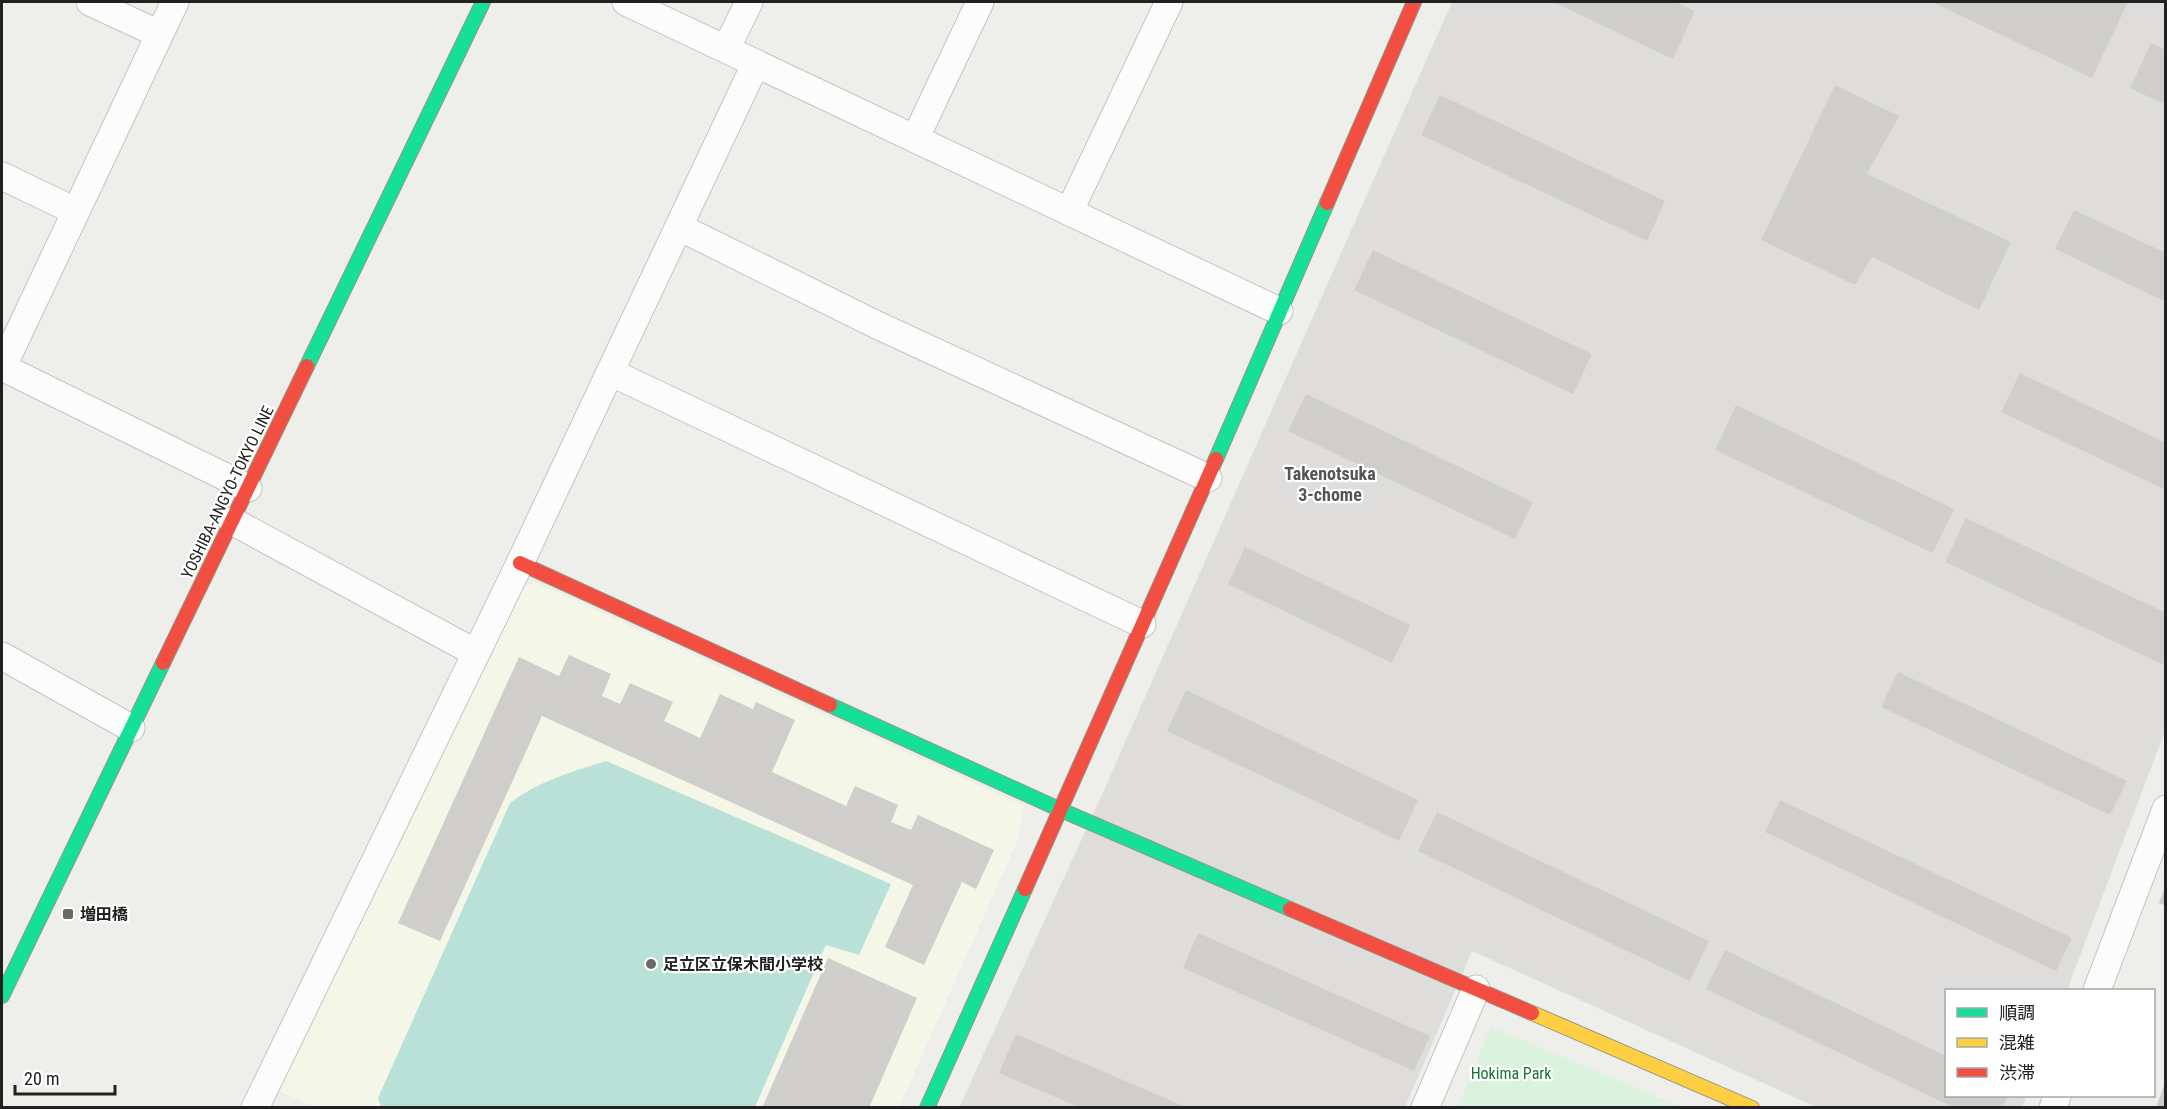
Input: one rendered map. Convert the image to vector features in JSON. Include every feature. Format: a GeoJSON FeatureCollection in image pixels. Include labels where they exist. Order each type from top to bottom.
{"type":"FeatureCollection","features":[{"type":"Feature","properties":{"kind":"street"},"geometry":{"type":"LineString","coordinates":[[90,2],[159,34]]}},
{"type":"Feature","properties":{"kind":"street"},"geometry":{"type":"LineString","coordinates":[[175,2],[2,367],[248,488]]}},
{"type":"Feature","properties":{"kind":"street","name":"YOSHIBA-ANGYO-TOKYO LINE"},"geometry":{"type":"LineString","coordinates":[[2,996],[483,2]]}},
{"type":"Feature","properties":{"kind":"street"},"geometry":{"type":"LineString","coordinates":[[626,2],[1279,311]]}},
{"type":"Feature","properties":{"kind":"street"},"geometry":{"type":"LineString","coordinates":[[726,49],[749,2]]}},
{"type":"Feature","properties":{"kind":"street"},"geometry":{"type":"LineString","coordinates":[[915,139],[980,2]]}},
{"type":"Feature","properties":{"kind":"street"},"geometry":{"type":"LineString","coordinates":[[1069,212],[1169,2]]}},
{"type":"Feature","properties":{"kind":"street"},"geometry":{"type":"LineString","coordinates":[[927,1107],[1208,478],[1414,2]]}},
{"type":"Feature","properties":{"kind":"street"},"geometry":{"type":"LineString","coordinates":[[255,1107],[520,563],[756,63]]}},
{"type":"Feature","properties":{"kind":"street"},"geometry":{"type":"LineString","coordinates":[[2,177],[75,211]]}},
{"type":"Feature","properties":{"kind":"street"},"geometry":{"type":"LineString","coordinates":[[679,227],[878,325],[1208,478]]}},
{"type":"Feature","properties":{"kind":"street"},"geometry":{"type":"LineString","coordinates":[[610,372],[1142,624]]}},
{"type":"Feature","properties":{"kind":"street"},"geometry":{"type":"LineString","coordinates":[[232,521],[476,653]]}},
{"type":"Feature","properties":{"kind":"street"},"geometry":{"type":"LineString","coordinates":[[520,563],[1061,810],[1752,1107]]}},
{"type":"Feature","properties":{"kind":"street"},"geometry":{"type":"LineString","coordinates":[[2,656],[131,728]]}},
{"type":"Feature","properties":{"kind":"street"},"geometry":{"type":"LineString","coordinates":[[2097,989],[2166,809]]}},
{"type":"Feature","properties":{"kind":"street"},"geometry":{"type":"LineString","coordinates":[[1425,1107],[1476,989]]}},
{"type":"Feature","properties":{"kind":"shaded area"},"geometry":{"type":"Polygon","coordinates":[[[1452,2],[2165,2],[2165,731],[2067,989],[1945,989],[1945,1097],[2027,1097],[2022,1107],[1816,1107],[1472,951],[1405,1107],[959,1108],[1104,790],[1452,2]]]}},
{"type":"Feature","properties":{"kind":"shaded area","name":"足立区立保木間小学校"},"geometry":{"type":"Polygon","coordinates":[[[534,582],[1024,806],[1019,837],[899,1107],[317,1108],[279,1091],[518,592],[534,582]]]}},
{"type":"Feature","properties":{"kind":"shaded area"},"geometry":{"type":"Polygon","coordinates":[[[606,761],[891,884],[859,955],[826,945],[755,1107],[381,1107],[378,1098],[510,803],[544,783],[606,761]]]}},
{"type":"Feature","properties":{"kind":"green space","name":"Hokima Park"},"geometry":{"type":"Polygon","coordinates":[[[1491,1027],[1682,1107],[1458,1107],[1491,1027]]]}},
{"type":"Feature","properties":{"kind":"building"},"geometry":{"type":"Polygon","coordinates":[[[1553,2],[1675,2],[1695,11],[1673,59],[1553,2]]]}},
{"type":"Feature","properties":{"kind":"building"},"geometry":{"type":"Polygon","coordinates":[[[1932,2],[2122,2],[2127,4],[2092,78],[1932,2]]]}},
{"type":"Feature","properties":{"kind":"building"},"geometry":{"type":"Polygon","coordinates":[[[2151,43],[2166,50],[2166,105],[2130,88],[2151,43]]]}},
{"type":"Feature","properties":{"kind":"building"},"geometry":{"type":"Polygon","coordinates":[[[1835,85],[1899,116],[1867,174],[2011,242],[1979,310],[1872,257],[1855,285],[1761,240],[1835,85]]]}},
{"type":"Feature","properties":{"kind":"building"},"geometry":{"type":"Polygon","coordinates":[[[1440,95],[1665,201],[1647,241],[1421,135],[1440,95]]]}},
{"type":"Feature","properties":{"kind":"building"},"geometry":{"type":"Polygon","coordinates":[[[2074,210],[2166,253],[2166,302],[2055,249],[2074,210]]]}},
{"type":"Feature","properties":{"kind":"building"},"geometry":{"type":"Polygon","coordinates":[[[1373,250],[1592,354],[1573,394],[1354,290],[1373,250]]]}},
{"type":"Feature","properties":{"kind":"building"},"geometry":{"type":"Polygon","coordinates":[[[2020,373],[2166,443],[2166,490],[2001,412],[2020,373]]]}},
{"type":"Feature","properties":{"kind":"building"},"geometry":{"type":"Polygon","coordinates":[[[1306,394],[1533,502],[1515,539],[1288,431],[1306,394]]]}},
{"type":"Feature","properties":{"kind":"building"},"geometry":{"type":"Polygon","coordinates":[[[1736,405],[1954,509],[1933,553],[1715,450],[1736,405]]]}},
{"type":"Feature","properties":{"kind":"building"},"geometry":{"type":"Polygon","coordinates":[[[1966,518],[2166,613],[2166,666],[1945,562],[1966,518]]]}},
{"type":"Feature","properties":{"kind":"building"},"geometry":{"type":"Polygon","coordinates":[[[1245,547],[1410,625],[1392,663],[1228,584],[1245,547]]]}},
{"type":"Feature","properties":{"kind":"building"},"geometry":{"type":"Polygon","coordinates":[[[569,655],[611,674],[602,696],[620,704],[630,683],[673,702],[664,721],[700,738],[720,694],[753,709],[756,702],[795,720],[772,772],[846,806],[855,786],[898,805],[891,822],[911,830],[918,815],[994,850],[976,889],[962,882],[924,965],[885,947],[913,885],[542,716],[440,941],[398,923],[519,657],[559,676],[569,655]]]}},
{"type":"Feature","properties":{"kind":"building"},"geometry":{"type":"Polygon","coordinates":[[[1898,672],[2127,781],[2110,815],[1881,707],[1898,672]]]}},
{"type":"Feature","properties":{"kind":"building"},"geometry":{"type":"Polygon","coordinates":[[[1186,690],[1418,800],[1399,841],[1167,731],[1186,690]]]}},
{"type":"Feature","properties":{"kind":"building"},"geometry":{"type":"Polygon","coordinates":[[[1780,800],[2072,938],[2056,971],[1765,832],[1780,800]]]}},
{"type":"Feature","properties":{"kind":"building"},"geometry":{"type":"Polygon","coordinates":[[[1437,812],[1709,941],[1690,981],[1418,851],[1437,812]]]}},
{"type":"Feature","properties":{"kind":"building"},"geometry":{"type":"Polygon","coordinates":[[[2166,887],[2166,906],[2159,903],[2166,887]]]}},
{"type":"Feature","properties":{"kind":"building"},"geometry":{"type":"Polygon","coordinates":[[[1198,933],[1430,1036],[1414,1071],[1183,968],[1198,933]]]}},
{"type":"Feature","properties":{"kind":"building"},"geometry":{"type":"Polygon","coordinates":[[[1725,950],[1945,1056],[1945,1097],[2008,1097],[2002,1108],[1955,1108],[1706,989],[1725,950]]]}},
{"type":"Feature","properties":{"kind":"building"},"geometry":{"type":"Polygon","coordinates":[[[828,958],[917,998],[869,1108],[762,1108],[828,958]]]}},
{"type":"Feature","properties":{"kind":"building"},"geometry":{"type":"Polygon","coordinates":[[[1016,1034],[1188,1108],[1081,1108],[999,1073],[1016,1034]]]}},
{"type":"Feature","properties":{"kind":"building"},"geometry":{"type":"Polygon","coordinates":[[[2165,1082],[2166,1108],[2156,1108],[2165,1082]]]}},
{"type":"Feature","properties":{"kind":"traffic: fast"},"geometry":{"type":"LineString","coordinates":[[307,366],[483,2]]}},
{"type":"Feature","properties":{"kind":"traffic: fast"},"geometry":{"type":"LineString","coordinates":[[1216,459],[1327,203]]}},
{"type":"Feature","properties":{"kind":"traffic: fast"},"geometry":{"type":"LineString","coordinates":[[2,996],[163,663]]}},
{"type":"Feature","properties":{"kind":"traffic: fast"},"geometry":{"type":"LineString","coordinates":[[830,705],[1061,810],[1290,909]]}},
{"type":"Feature","properties":{"kind":"traffic: fast"},"geometry":{"type":"LineString","coordinates":[[927,1108],[1025,889]]}},
{"type":"Feature","properties":{"kind":"traffic: slow"},"geometry":{"type":"LineString","coordinates":[[1532,1013],[1752,1108]]}},
{"type":"Feature","properties":{"kind":"traffic: jam"},"geometry":{"type":"LineString","coordinates":[[1327,203],[1414,2]]}},
{"type":"Feature","properties":{"kind":"traffic: jam"},"geometry":{"type":"LineString","coordinates":[[163,663],[307,366]]}},
{"type":"Feature","properties":{"kind":"traffic: jam"},"geometry":{"type":"LineString","coordinates":[[1025,889],[1216,459]]}},
{"type":"Feature","properties":{"kind":"traffic: jam"},"geometry":{"type":"LineString","coordinates":[[520,563],[830,705]]}},
{"type":"Feature","properties":{"kind":"traffic: jam"},"geometry":{"type":"LineString","coordinates":[[1290,909],[1532,1013]]}},
{"type":"Feature","properties":{"kind":"place","name":"増田橋"},"geometry":{"type":"Point","coordinates":[68,914]}},
{"type":"Feature","properties":{"kind":"place","name":"足立区立保木間小学校"},"geometry":{"type":"Point","coordinates":[651,964]}},
{"type":"Feature","properties":{"kind":"district","name":"Takenotsuka 3-chome"},"geometry":{"type":"Point","coordinates":[1330,484]}}]}
